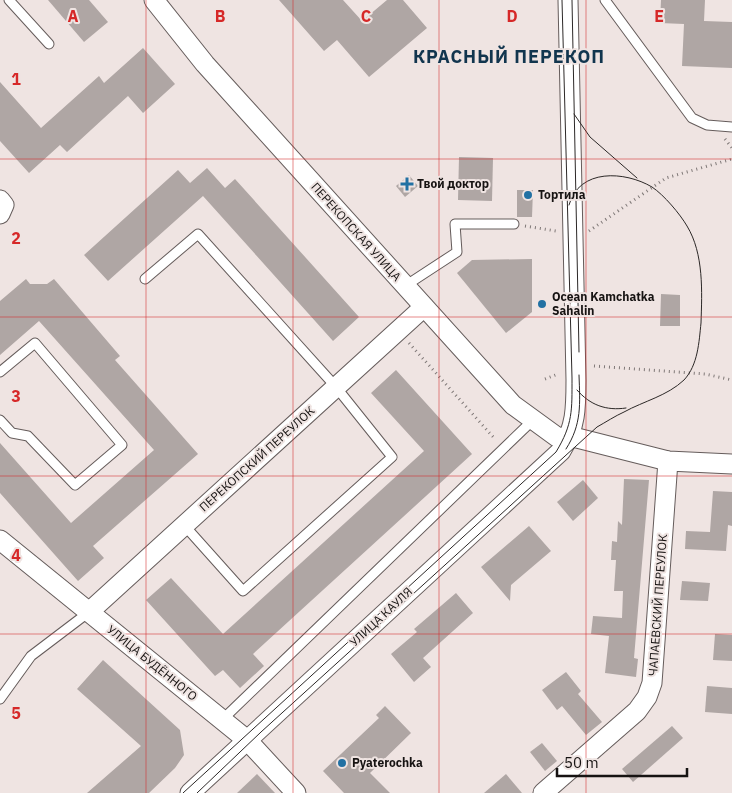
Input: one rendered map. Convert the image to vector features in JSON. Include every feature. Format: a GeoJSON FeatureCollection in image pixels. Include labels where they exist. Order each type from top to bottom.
{"type":"FeatureCollection","features":[{"type":"Feature","properties":{"kind":"street","name":"ПЕРЕКОПСКАЯ УЛИЦА"},"geometry":{"type":"LineString","coordinates":[[154,0],[206,64],[513,405],[557,437],[573,438]]}},
{"type":"Feature","properties":{"kind":"street"},"geometry":{"type":"LineString","coordinates":[[568,0],[576,380],[576,414],[573,438],[668,461],[732,464]]}},
{"type":"Feature","properties":{"kind":"street"},"geometry":{"type":"LineString","coordinates":[[0,200],[4,205],[0,214]]}},
{"type":"Feature","properties":{"kind":"street","name":"ПЕРЕКОПСКИЙ ПЕРЕУЛОК"},"geometry":{"type":"LineString","coordinates":[[89,612],[424,307]]}},
{"type":"Feature","properties":{"kind":"street","name":"УЛИЦА КАУЛЯ"},"geometry":{"type":"LineString","coordinates":[[190,793],[573,438]]}},
{"type":"Feature","properties":{"kind":"street","name":"ЧАПАЕВСКИЙ ПЕРЕУЛОК"},"geometry":{"type":"LineString","coordinates":[[543,793],[637,711],[647,697],[652,683],[668,461]]}},
{"type":"Feature","properties":{"kind":"street","name":"УЛИЦА БУДЁННОГО"},"geometry":{"type":"LineString","coordinates":[[0,540],[247,740],[296,793]]}},
{"type":"Feature","properties":{"kind":"lane"},"geometry":{"type":"LineString","coordinates":[[9,0],[49,44]]}},
{"type":"Feature","properties":{"kind":"lane"},"geometry":{"type":"LineString","coordinates":[[605,0],[608,7],[692,118],[707,125],[732,127]]}},
{"type":"Feature","properties":{"kind":"lane"},"geometry":{"type":"LineString","coordinates":[[405,286],[457,252],[455,224],[514,224]]}},
{"type":"Feature","properties":{"kind":"lane"},"geometry":{"type":"LineString","coordinates":[[145,279],[198,234],[336,387],[392,457],[243,590],[184,525]]}},
{"type":"Feature","properties":{"kind":"lane"},"geometry":{"type":"LineString","coordinates":[[0,372],[35,343],[122,445],[75,485],[28,436],[12,433],[0,420]]}},
{"type":"Feature","properties":{"kind":"lane"},"geometry":{"type":"LineString","coordinates":[[222,720],[534,420]]}},
{"type":"Feature","properties":{"kind":"lane"},"geometry":{"type":"LineString","coordinates":[[0,699],[31,656],[89,612]]}},
{"type":"Feature","properties":{"kind":"path"},"geometry":{"type":"LineString","coordinates":[[606,219],[666,178],[732,159]]}},
{"type":"Feature","properties":{"kind":"path"},"geometry":{"type":"LineString","coordinates":[[398,331],[485,429]]}},
{"type":"Feature","properties":{"kind":"path"},"geometry":{"type":"LineString","coordinates":[[585,366],[705,374],[732,380]]}},
{"type":"Feature","properties":{"kind":"building"},"geometry":{"type":"Polygon","coordinates":[[[48,0],[89,0],[108,22],[84,42],[48,0]]]}},
{"type":"Feature","properties":{"kind":"building"},"geometry":{"type":"Polygon","coordinates":[[[279,0],[343,0],[362,21],[387,0],[403,0],[427,28],[369,77],[337,40],[324,51],[279,0]]]}},
{"type":"Feature","properties":{"kind":"building"},"geometry":{"type":"Polygon","coordinates":[[[661,0],[705,0],[704,21],[732,22],[732,68],[682,66],[684,24],[660,23],[661,0]]]}},
{"type":"Feature","properties":{"kind":"building"},"geometry":{"type":"Polygon","coordinates":[[[143,48],[175,84],[143,113],[128,96],[67,152],[60,145],[29,173],[0,141],[0,82],[41,128],[99,76],[104,83],[143,48]]]}},
{"type":"Feature","properties":{"kind":"building"},"geometry":{"type":"Polygon","coordinates":[[[459,157],[493,158],[492,201],[458,200],[459,157]]]}},
{"type":"Feature","properties":{"kind":"building"},"geometry":{"type":"Polygon","coordinates":[[[207,168],[225,188],[235,179],[359,317],[333,341],[203,196],[108,281],[84,255],[178,170],[190,183],[207,168]]]}},
{"type":"Feature","properties":{"kind":"building"},"geometry":{"type":"Polygon","coordinates":[[[409,175],[418,186],[405,197],[396,186],[409,175]]]}},
{"type":"Feature","properties":{"kind":"building"},"geometry":{"type":"Polygon","coordinates":[[[517,190],[533,190],[532,217],[517,217],[517,190]]]}},
{"type":"Feature","properties":{"kind":"building"},"geometry":{"type":"Polygon","coordinates":[[[532,259],[532,312],[506,333],[457,273],[472,260],[532,259]]]}},
{"type":"Feature","properties":{"kind":"building"},"geometry":{"type":"Polygon","coordinates":[[[26,279],[30,284],[47,284],[54,279],[120,356],[115,360],[198,454],[93,546],[104,558],[78,581],[0,493],[0,443],[71,523],[154,450],[39,321],[0,355],[0,301],[26,279]]]}},
{"type":"Feature","properties":{"kind":"building"},"geometry":{"type":"Polygon","coordinates":[[[661,294],[680,295],[680,326],[660,326],[661,294]]]}},
{"type":"Feature","properties":{"kind":"building"},"geometry":{"type":"Polygon","coordinates":[[[396,370],[472,454],[253,654],[264,666],[240,688],[223,670],[215,676],[146,600],[171,578],[223,634],[424,451],[371,393],[396,370]]]}},
{"type":"Feature","properties":{"kind":"building"},"geometry":{"type":"Polygon","coordinates":[[[624,479],[649,480],[634,658],[638,659],[636,677],[605,673],[609,636],[591,634],[593,616],[622,618],[623,591],[614,591],[616,560],[611,560],[612,541],[617,542],[618,521],[622,525],[624,479]]]}},
{"type":"Feature","properties":{"kind":"building"},"geometry":{"type":"Polygon","coordinates":[[[583,480],[598,498],[573,521],[557,502],[583,480]]]}},
{"type":"Feature","properties":{"kind":"building"},"geometry":{"type":"Polygon","coordinates":[[[713,491],[732,492],[732,526],[728,525],[726,551],[685,549],[686,531],[710,532],[713,491]]]}},
{"type":"Feature","properties":{"kind":"building"},"geometry":{"type":"Polygon","coordinates":[[[529,526],[551,551],[511,585],[510,601],[481,567],[529,526]]]}},
{"type":"Feature","properties":{"kind":"building"},"geometry":{"type":"Polygon","coordinates":[[[682,581],[710,583],[708,601],[680,600],[682,581]]]}},
{"type":"Feature","properties":{"kind":"building"},"geometry":{"type":"Polygon","coordinates":[[[456,593],[473,613],[423,658],[431,667],[414,682],[391,654],[417,632],[414,629],[456,593]]]}},
{"type":"Feature","properties":{"kind":"building"},"geometry":{"type":"Polygon","coordinates":[[[715,634],[732,635],[732,661],[713,660],[715,634]]]}},
{"type":"Feature","properties":{"kind":"building"},"geometry":{"type":"Polygon","coordinates":[[[103,660],[180,730],[184,755],[175,768],[149,793],[87,793],[141,746],[77,689],[103,660]]]}},
{"type":"Feature","properties":{"kind":"building"},"geometry":{"type":"Polygon","coordinates":[[[566,672],[581,691],[578,694],[602,722],[586,735],[562,706],[557,710],[542,690],[566,672]]]}},
{"type":"Feature","properties":{"kind":"building"},"geometry":{"type":"Polygon","coordinates":[[[707,686],[732,688],[732,714],[705,712],[707,686]]]}},
{"type":"Feature","properties":{"kind":"building"},"geometry":{"type":"Polygon","coordinates":[[[385,706],[411,733],[370,773],[390,793],[344,793],[323,771],[379,718],[376,715],[385,706]]]}},
{"type":"Feature","properties":{"kind":"building"},"geometry":{"type":"Polygon","coordinates":[[[672,726],[683,738],[633,782],[622,769],[672,726]]]}},
{"type":"Feature","properties":{"kind":"building"},"geometry":{"type":"Polygon","coordinates":[[[542,743],[557,761],[545,771],[530,752],[542,743]]]}},
{"type":"Feature","properties":{"kind":"building"},"geometry":{"type":"Polygon","coordinates":[[[257,774],[275,793],[237,793],[257,774]]]}},
{"type":"Feature","properties":{"kind":"building"},"geometry":{"type":"Polygon","coordinates":[[[506,774],[522,793],[484,793],[506,774]]]}},
{"type":"Feature","properties":{"kind":"tram line"},"geometry":{"type":"LineString","coordinates":[[183,793],[556,452],[562,442],[569,425],[572,389],[562,0]]}},
{"type":"Feature","properties":{"kind":"tram line"},"geometry":{"type":"LineString","coordinates":[[572,0],[579,352]]}},
{"type":"Feature","properties":{"kind":"tram line"},"geometry":{"type":"LineString","coordinates":[[574,114],[590,137],[637,178]]}},
{"type":"Feature","properties":{"kind":"tram line"},"geometry":{"type":"LineString","coordinates":[[197,793],[261,732],[597,427],[677,386],[689,374],[695,360],[701,323],[701,273],[693,237],[684,221],[657,190],[641,182],[617,176],[604,176],[582,184],[574,193],[569,205]]}},
{"type":"Feature","properties":{"kind":"tram line"},"geometry":{"type":"LineString","coordinates":[[566,449],[575,431],[579,413],[579,375]]}},
{"type":"Feature","properties":{"kind":"tram line"},"geometry":{"type":"LineString","coordinates":[[577,390],[587,400],[599,406],[612,409],[626,408]]}},
{"type":"Feature","properties":{"kind":"place","name":"Твой доктор"},"geometry":{"type":"Point","coordinates":[407,184]}},
{"type":"Feature","properties":{"kind":"place","name":"Тортила"},"geometry":{"type":"Point","coordinates":[528,195]}},
{"type":"Feature","properties":{"kind":"place","name":"Ocean Kamchatka Sahalin"},"geometry":{"type":"Point","coordinates":[542,304]}},
{"type":"Feature","properties":{"kind":"place","name":"Pyaterochka"},"geometry":{"type":"Point","coordinates":[342,763]}},
{"type":"Feature","properties":{"kind":"district","name":"КРАСНЫЙ ПЕРЕКОП"},"geometry":{"type":"Point","coordinates":[509,57]}}]}
